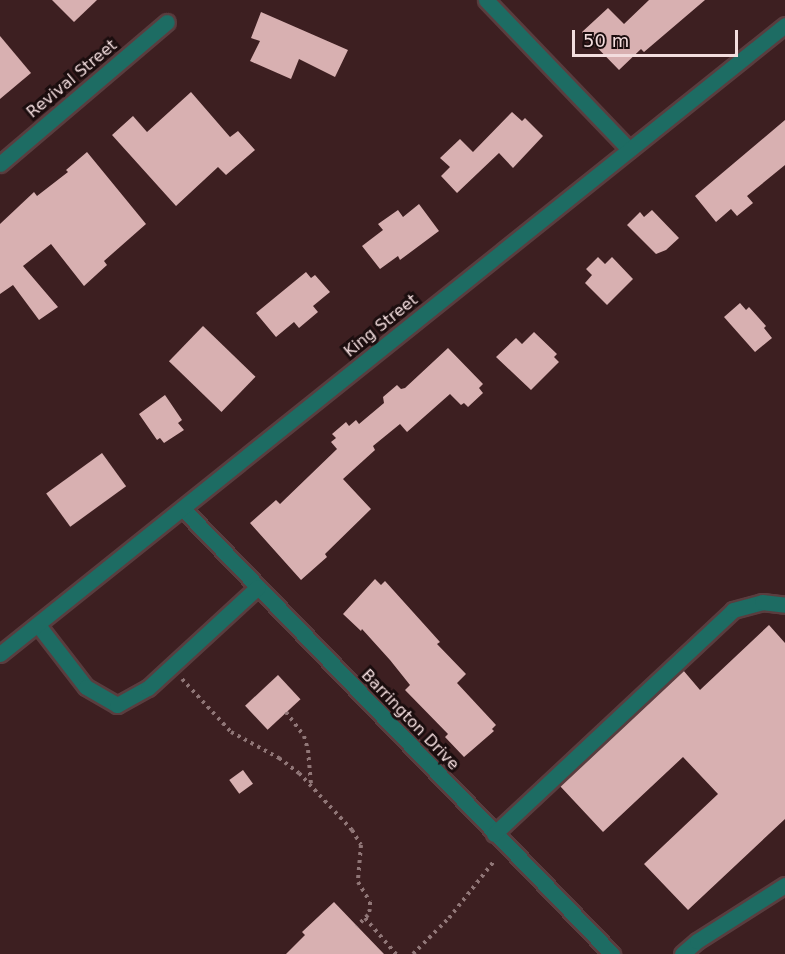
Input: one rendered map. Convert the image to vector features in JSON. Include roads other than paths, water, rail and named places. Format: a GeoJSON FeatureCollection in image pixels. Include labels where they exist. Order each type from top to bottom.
{"type":"FeatureCollection","features":[{"type":"Feature","properties":{"kind":"street"},"geometry":{"type":"LineString","coordinates":[[486,0],[629,149]]}},
{"type":"Feature","properties":{"kind":"street","name":"Revival Street"},"geometry":{"type":"LineString","coordinates":[[0,164],[167,22]]}},
{"type":"Feature","properties":{"kind":"street","name":"King Street"},"geometry":{"type":"LineString","coordinates":[[0,654],[184,510],[629,149],[785,26]]}},
{"type":"Feature","properties":{"kind":"street","name":"Barrington Drive"},"geometry":{"type":"LineString","coordinates":[[184,510],[612,954]]}},
{"type":"Feature","properties":{"kind":"street"},"geometry":{"type":"LineString","coordinates":[[38,625],[86,687],[117,705],[148,688],[258,586]]}},
{"type":"Feature","properties":{"kind":"street"},"geometry":{"type":"LineString","coordinates":[[494,834],[733,610],[762,602],[785,605]]}},
{"type":"Feature","properties":{"kind":"street"},"geometry":{"type":"LineString","coordinates":[[682,954],[697,941],[785,885]]}}]}
